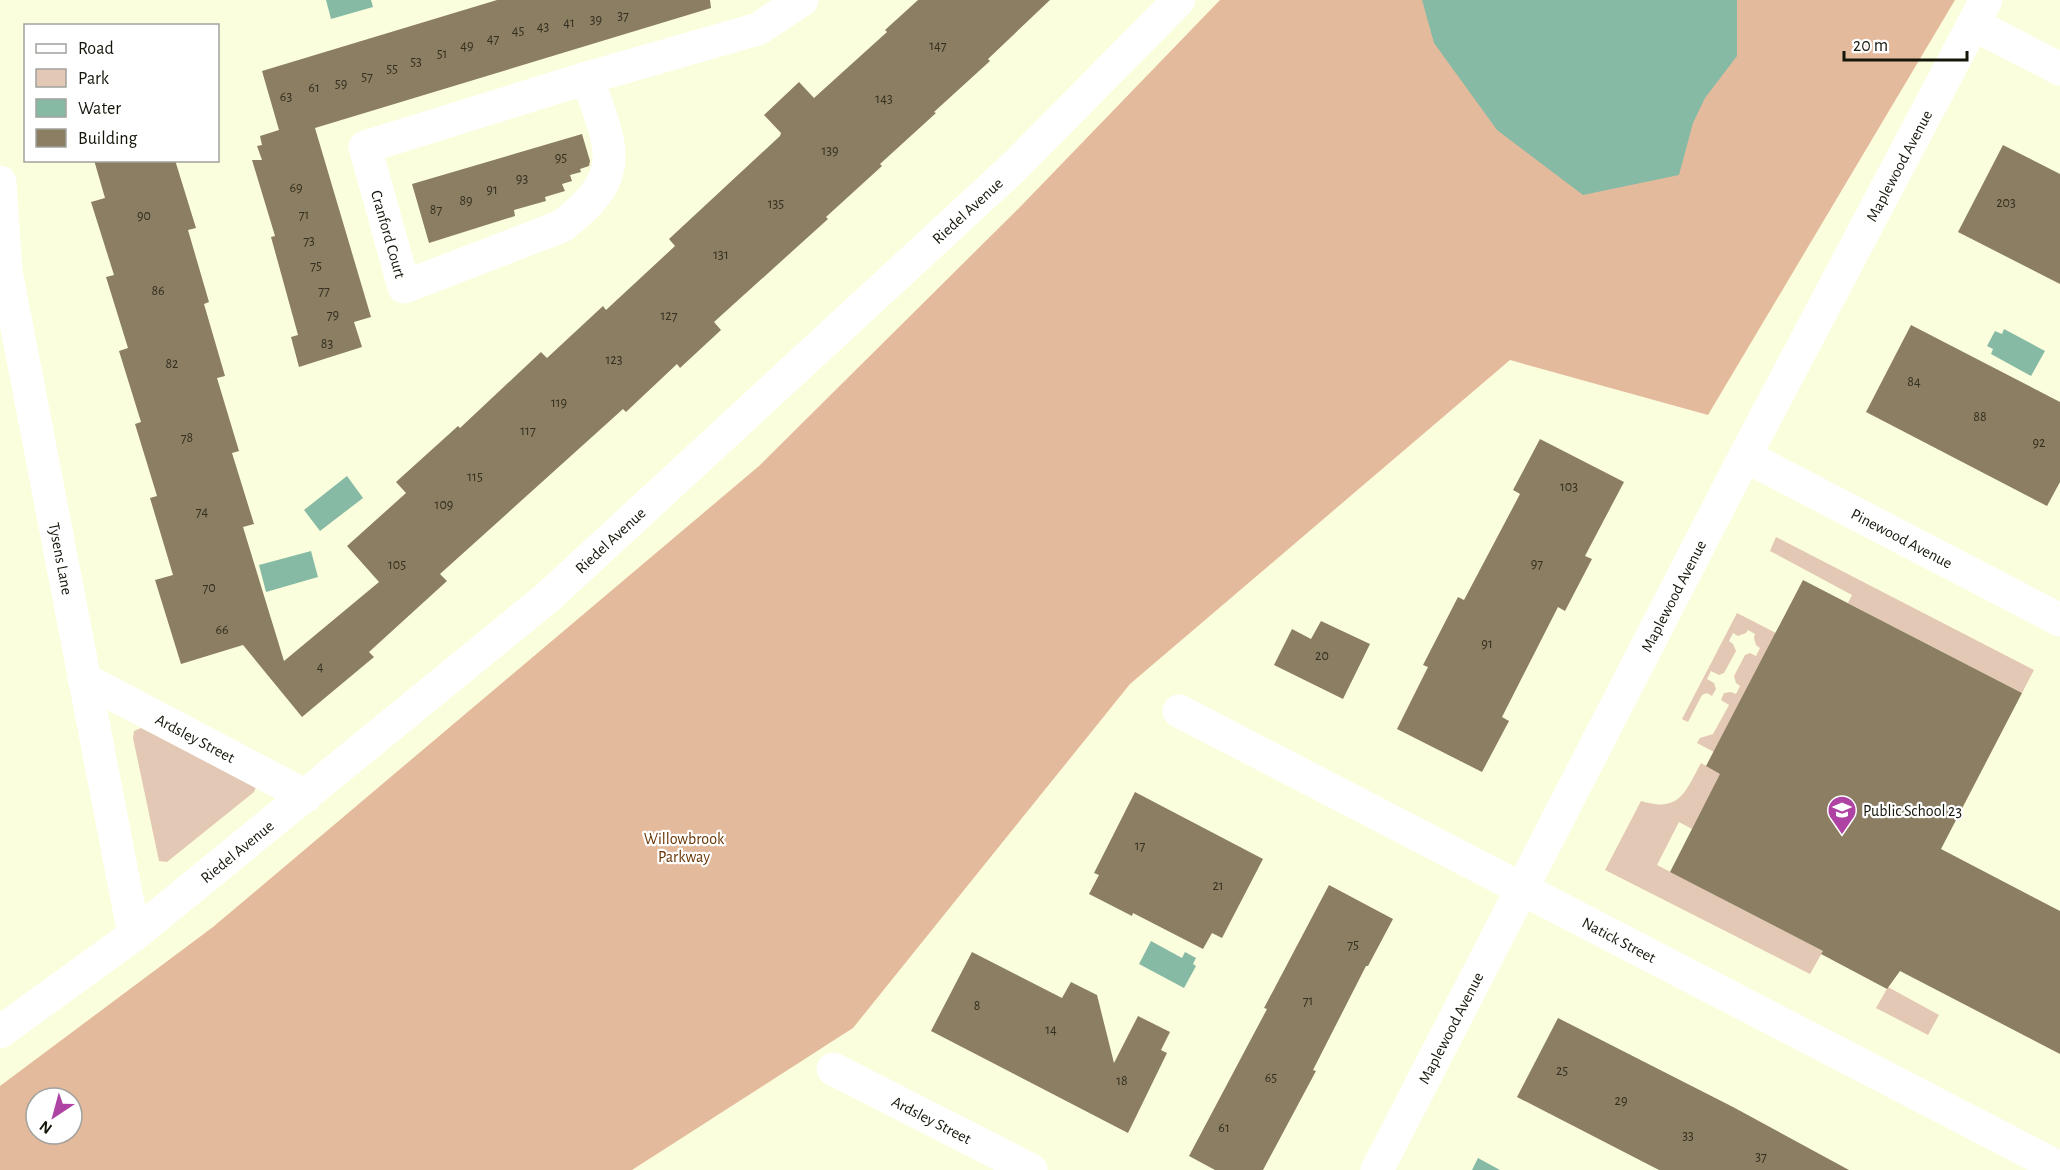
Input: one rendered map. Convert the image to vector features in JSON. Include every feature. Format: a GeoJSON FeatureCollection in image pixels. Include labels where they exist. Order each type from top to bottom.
{"type":"FeatureCollection","features":[{"type":"Feature","properties":{"kind":"street","name":"Cranford Court"},"geometry":{"type":"LineString","coordinates":[[587,78],[610,147],[609,171],[596,195],[562,226],[404,287],[365,147],[587,78],[758,28],[802,0]]}},
{"type":"Feature","properties":{"kind":"street","name":"Riedel Avenue"},"geometry":{"type":"LineString","coordinates":[[0,1032],[134,935],[548,597],[1014,167],[1179,0]]}},
{"type":"Feature","properties":{"kind":"street"},"geometry":{"type":"LineString","coordinates":[[1979,12],[2060,69]]}},
{"type":"Feature","properties":{"kind":"street","name":"Maplewood Avenue"},"geometry":{"type":"LineString","coordinates":[[1377,1170],[1745,456],[1979,12]]}},
{"type":"Feature","properties":{"kind":"street","name":"Tysens Lane"},"geometry":{"type":"LineString","coordinates":[[0,182],[6,272],[134,935]]}},
{"type":"Feature","properties":{"kind":"street","name":"Pinewood Avenue"},"geometry":{"type":"LineString","coordinates":[[1745,456],[2060,620]]}},
{"type":"Feature","properties":{"kind":"street","name":"Ardsley Street"},"geometry":{"type":"LineString","coordinates":[[84,679],[306,796]]}},
{"type":"Feature","properties":{"kind":"street","name":"Natick Street"},"geometry":{"type":"LineString","coordinates":[[1179,711],[2060,1167]]}},
{"type":"Feature","properties":{"kind":"street","name":"Ardsley Street"},"geometry":{"type":"LineString","coordinates":[[833,1069],[1031,1170]]}},
{"type":"Feature","properties":{"kind":"green space","name":"Willowbrook Parkway"},"geometry":{"type":"Polygon","coordinates":[[[1220,0],[1955,0],[1708,415],[1510,360],[1130,684],[853,1028],[632,1170],[0,1170],[0,1086],[213,927],[759,466],[1021,206],[1220,0]]]}},
{"type":"Feature","properties":{"kind":"green space"},"geometry":{"type":"Polygon","coordinates":[[[1776,537],[2034,670],[2022,693],[1848,603],[1852,595],[1770,551],[1776,537]]]}},
{"type":"Feature","properties":{"kind":"green space"},"geometry":{"type":"Polygon","coordinates":[[[1737,613],[1776,633],[1714,752],[1697,743],[1700,738],[1713,734],[1729,705],[1721,700],[1724,693],[1736,694],[1740,686],[1736,683],[1734,676],[1745,655],[1750,653],[1756,656],[1760,648],[1756,645],[1755,634],[1748,630],[1738,636],[1733,633],[1729,641],[1736,651],[1724,673],[1719,675],[1711,671],[1707,679],[1714,683],[1716,689],[1712,696],[1707,693],[1702,695],[1688,722],[1682,719],[1737,613]]]}},
{"type":"Feature","properties":{"kind":"green space"},"geometry":{"type":"Polygon","coordinates":[[[141,728],[256,787],[254,792],[167,862],[159,861],[133,738],[134,731],[141,728]]]}},
{"type":"Feature","properties":{"kind":"green space"},"geometry":{"type":"Polygon","coordinates":[[[1701,763],[1721,774],[1692,829],[1679,822],[1657,865],[1823,951],[1810,974],[1605,870],[1641,801],[1654,804],[1673,802],[1685,791],[1701,763]]]}},
{"type":"Feature","properties":{"kind":"green space"},"geometry":{"type":"Polygon","coordinates":[[[1888,987],[1939,1015],[1928,1035],[1876,1008],[1888,987]]]}},
{"type":"Feature","properties":{"kind":"water"},"geometry":{"type":"Polygon","coordinates":[[[326,0],[371,0],[373,7],[331,19],[326,0]]]}},
{"type":"Feature","properties":{"kind":"water"},"geometry":{"type":"Polygon","coordinates":[[[1422,0],[1737,0],[1737,56],[1705,98],[1693,123],[1679,175],[1583,195],[1497,130],[1434,43],[1422,0]]]}},
{"type":"Feature","properties":{"kind":"water"},"geometry":{"type":"Polygon","coordinates":[[[2004,329],[2045,351],[2031,376],[1991,354],[1993,349],[1987,346],[1995,331],[2002,334],[2004,329]]]}},
{"type":"Feature","properties":{"kind":"water"},"geometry":{"type":"Polygon","coordinates":[[[347,476],[363,498],[320,531],[304,510],[347,476]]]}},
{"type":"Feature","properties":{"kind":"water"},"geometry":{"type":"Polygon","coordinates":[[[311,551],[318,577],[266,592],[259,565],[311,551]]]}},
{"type":"Feature","properties":{"kind":"water"},"geometry":{"type":"Polygon","coordinates":[[[1151,941],[1182,958],[1185,952],[1196,958],[1193,964],[1196,966],[1184,988],[1139,964],[1151,941]]]}},
{"type":"Feature","properties":{"kind":"water"},"geometry":{"type":"Polygon","coordinates":[[[1478,1158],[1500,1170],[1472,1170],[1478,1158]]]}},
{"type":"Feature","properties":{"kind":"building"},"geometry":{"type":"Polygon","coordinates":[[[497,0],[710,0],[711,8],[315,128],[371,317],[354,322],[362,347],[299,367],[291,337],[298,335],[271,237],[275,236],[252,160],[262,160],[257,146],[262,145],[260,136],[279,130],[262,71],[497,0]]]}},
{"type":"Feature","properties":{"kind":"building"},"geometry":{"type":"Polygon","coordinates":[[[918,0],[1050,0],[988,59],[990,61],[880,164],[882,166],[826,217],[828,219],[714,322],[721,330],[680,368],[677,364],[626,412],[623,409],[440,574],[447,581],[369,652],[374,657],[302,717],[243,645],[181,664],[155,580],[173,575],[150,498],[157,496],[135,424],[141,422],[119,351],[128,348],[106,277],[114,275],[91,202],[105,198],[95,162],[176,162],[196,228],[188,230],[209,302],[204,304],[225,376],[217,378],[239,451],[232,453],[254,524],[243,527],[284,661],[379,582],[347,546],[406,493],[396,482],[458,426],[460,428],[541,352],[547,358],[603,306],[606,310],[675,246],[669,239],[780,136],[781,133],[764,115],[799,82],[814,98],[887,32],[885,30],[918,0]]]}},
{"type":"Feature","properties":{"kind":"building"},"geometry":{"type":"Polygon","coordinates":[[[582,134],[590,161],[589,166],[580,169],[581,172],[570,175],[572,181],[562,184],[565,191],[545,197],[546,201],[514,210],[515,216],[429,243],[412,184],[582,134]]]}},
{"type":"Feature","properties":{"kind":"building"},"geometry":{"type":"Polygon","coordinates":[[[2003,145],[2060,174],[2060,284],[1958,232],[2003,145]]]}},
{"type":"Feature","properties":{"kind":"building"},"geometry":{"type":"Polygon","coordinates":[[[1911,325],[2060,402],[2060,482],[2047,506],[1866,412],[1911,325]]]}},
{"type":"Feature","properties":{"kind":"building"},"geometry":{"type":"Polygon","coordinates":[[[1540,439],[1624,482],[1585,556],[1592,559],[1565,611],[1558,607],[1502,717],[1509,721],[1482,772],[1397,729],[1428,667],[1423,665],[1458,597],[1464,600],[1520,494],[1513,490],[1540,439]]]}},
{"type":"Feature","properties":{"kind":"building","name":"Public School 23"},"geometry":{"type":"Polygon","coordinates":[[[1803,580],[2022,693],[1941,849],[2060,911],[2060,1054],[1900,971],[1887,989],[1821,954],[1823,951],[1670,872],[1720,774],[1706,766],[1803,580]]]}},
{"type":"Feature","properties":{"kind":"building"},"geometry":{"type":"Polygon","coordinates":[[[1321,621],[1370,644],[1343,699],[1274,665],[1292,629],[1311,639],[1321,621]]]}},
{"type":"Feature","properties":{"kind":"building"},"geometry":{"type":"Polygon","coordinates":[[[1135,792],[1263,859],[1222,938],[1212,933],[1203,949],[1133,913],[1132,916],[1089,894],[1099,875],[1094,873],[1135,792]]]}},
{"type":"Feature","properties":{"kind":"building"},"geometry":{"type":"Polygon","coordinates":[[[1329,885],[1393,919],[1366,966],[1313,1070],[1316,1071],[1263,1170],[1215,1170],[1189,1156],[1267,1009],[1264,1008],[1329,885]]]}},
{"type":"Feature","properties":{"kind":"building"},"geometry":{"type":"Polygon","coordinates":[[[972,952],[1062,998],[1071,982],[1097,995],[1114,1063],[1138,1016],[1170,1032],[1161,1050],[1167,1053],[1128,1133],[931,1031],[972,952]]]}},
{"type":"Feature","properties":{"kind":"building"},"geometry":{"type":"Polygon","coordinates":[[[1558,1018],[1733,1107],[1849,1170],[1659,1170],[1517,1097],[1558,1018]]]}},
{"type":"Feature","properties":{"kind":"place","name":"Public School 23"},"geometry":{"type":"Point","coordinates":[1842,836]}}]}
